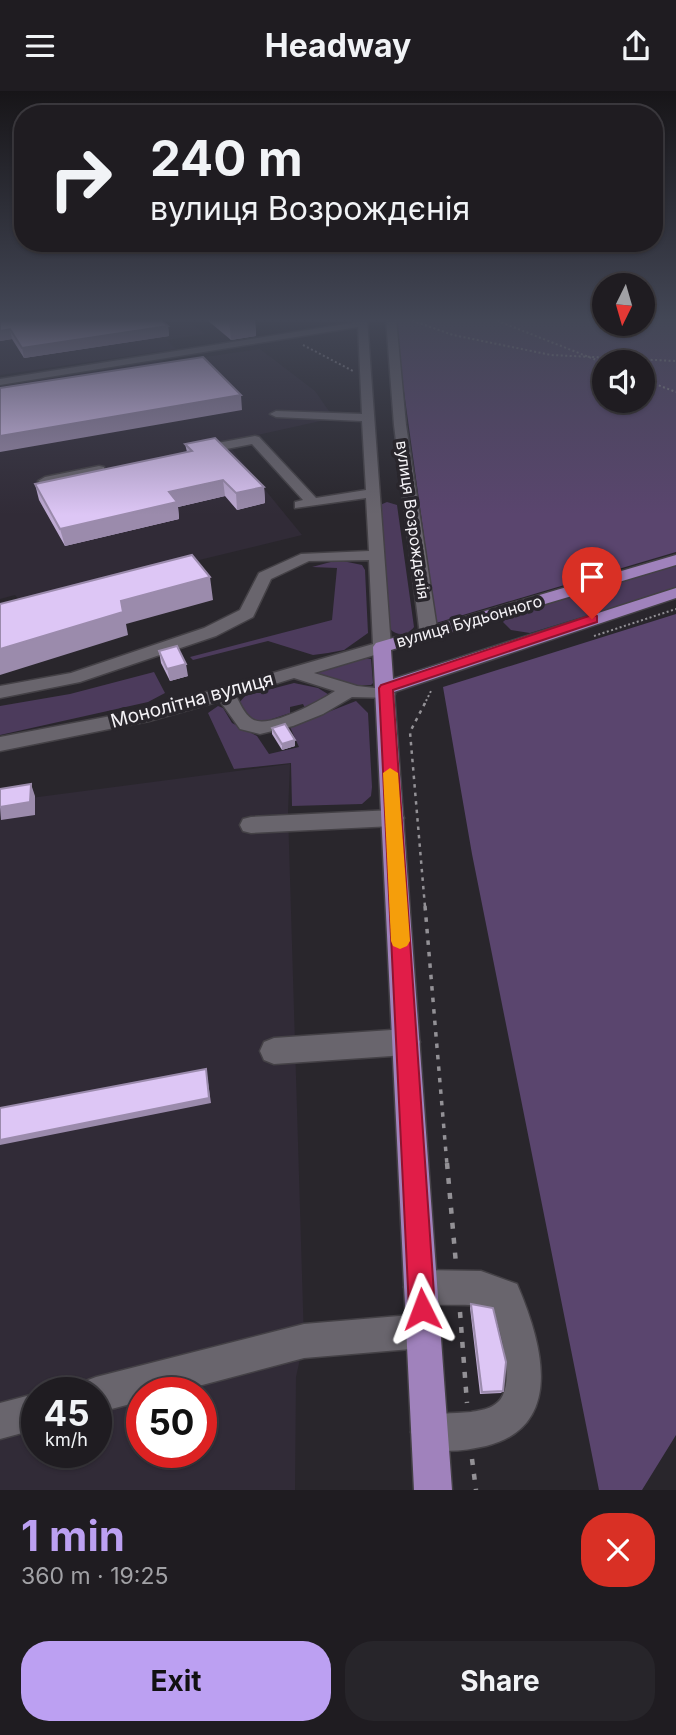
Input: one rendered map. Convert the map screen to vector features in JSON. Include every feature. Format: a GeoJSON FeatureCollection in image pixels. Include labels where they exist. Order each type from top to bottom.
{"type":"FeatureCollection","features":[{"type":"Feature","properties":{"kind":"main road","name":"вулиця Будьонного"},"geometry":{"type":"LineString","coordinates":[[382,647],[676,560]]}},
{"type":"Feature","properties":{"kind":"main road","name":"вулиця Будьонного"},"geometry":{"type":"LineString","coordinates":[[438,678],[676,593]]}},
{"type":"Feature","properties":{"kind":"main road","name":"вулиця Возрождєнія"},"geometry":{"type":"LineString","coordinates":[[429,635],[438,678]]}},
{"type":"Feature","properties":{"kind":"main road","name":"вулиця Возрождєнія"},"geometry":{"type":"LineString","coordinates":[[382,647],[433,1490]]}},
{"type":"Feature","properties":{"kind":"main road"},"geometry":{"type":"LineString","coordinates":[[386,691],[438,678]]}},
{"type":"Feature","properties":{"kind":"street","name":"вулиця Возрождєнія"},"geometry":{"type":"LineString","coordinates":[[365,384],[367,418],[429,635]]}},
{"type":"Feature","properties":{"kind":"street","name":"вулиця Возрождєнія"},"geometry":{"type":"LineString","coordinates":[[382,647],[377,555],[400,425],[397,384]]}},
{"type":"Feature","properties":{"kind":"street"},"geometry":{"type":"LineString","coordinates":[[276,414],[367,418]]}},
{"type":"Feature","properties":{"kind":"street"},"geometry":{"type":"LineString","coordinates":[[176,455],[256,440],[305,504],[389,498]]}},
{"type":"Feature","properties":{"kind":"street"},"geometry":{"type":"LineString","coordinates":[[45,481],[111,468]]}},
{"type":"Feature","properties":{"kind":"street"},"geometry":{"type":"LineString","coordinates":[[0,692],[74,678],[210,632],[247,613],[265,576],[306,557],[377,555]]}},
{"type":"Feature","properties":{"kind":"street","name":"Монолітна вулиця"},"geometry":{"type":"LineString","coordinates":[[0,744],[149,715],[382,647]]}},
{"type":"Feature","properties":{"kind":"street"},"geometry":{"type":"LineString","coordinates":[[293,672],[348,690],[386,691]]}},
{"type":"Feature","properties":{"kind":"street"},"geometry":{"type":"LineString","coordinates":[[225,692],[244,723],[260,729],[326,706],[348,690]]}},
{"type":"Feature","properties":{"kind":"street"},"geometry":{"type":"LineString","coordinates":[[251,825],[393,818]]}},
{"type":"Feature","properties":{"kind":"street"},"geometry":{"type":"LineString","coordinates":[[274,1051],[406,1042]]}},
{"type":"Feature","properties":{"kind":"street"},"geometry":{"type":"LineString","coordinates":[[421,1287],[481,1288],[505,1296],[515,1317],[523,1354],[522,1400],[508,1418],[470,1432],[430,1432]]}},
{"type":"Feature","properties":{"kind":"street"},"geometry":{"type":"LineString","coordinates":[[112,1391],[304,1341],[423,1331]]}},
{"type":"Feature","properties":{"kind":"street"},"geometry":{"type":"LineString","coordinates":[[0,1421],[21,1415]]}},
{"type":"Feature","properties":{"kind":"path"},"geometry":{"type":"LineString","coordinates":[[655,384],[676,393]]}},
{"type":"Feature","properties":{"kind":"path"},"geometry":{"type":"LineString","coordinates":[[590,637],[676,609]]}},
{"type":"Feature","properties":{"kind":"path"},"geometry":{"type":"LineString","coordinates":[[438,678],[410,731],[476,1490]]}},
{"type":"Feature","properties":{"kind":"shaded area"},"geometry":{"type":"Polygon","coordinates":[[[306,384],[315,391],[331,414],[325,420],[226,442],[302,535],[22,603],[15,595],[0,599],[0,385],[306,384]]]}},
{"type":"Feature","properties":{"kind":"shaded area"},"geometry":{"type":"Polygon","coordinates":[[[403,384],[592,384],[592,413],[655,413],[655,384],[676,384],[676,552],[436,623],[403,384]]]}},
{"type":"Feature","properties":{"kind":"shaded area"},"geometry":{"type":"Polygon","coordinates":[[[387,502],[397,505],[414,627],[402,634],[390,629],[380,505],[387,502]]]}},
{"type":"Feature","properties":{"kind":"shaded area"},"geometry":{"type":"Polygon","coordinates":[[[338,560],[362,565],[365,570],[368,633],[344,650],[313,655],[268,641],[193,660],[190,657],[332,620],[337,568],[312,567],[338,560]]]}},
{"type":"Feature","properties":{"kind":"shaded area"},"geometry":{"type":"Polygon","coordinates":[[[676,565],[676,588],[530,633],[511,630],[503,622],[512,612],[676,565]]]}},
{"type":"Feature","properties":{"kind":"shaded area"},"geometry":{"type":"Polygon","coordinates":[[[676,614],[676,1435],[642,1490],[599,1490],[472,854],[443,687],[676,614]]]}},
{"type":"Feature","properties":{"kind":"shaded area"},"geometry":{"type":"Polygon","coordinates":[[[371,659],[371,685],[352,685],[313,674],[311,669],[371,659]]]}},
{"type":"Feature","properties":{"kind":"shaded area"},"geometry":{"type":"Polygon","coordinates":[[[154,672],[165,693],[148,702],[0,735],[0,706],[70,694],[154,672]]]}},
{"type":"Feature","properties":{"kind":"shaded area"},"geometry":{"type":"Polygon","coordinates":[[[294,683],[318,688],[331,696],[305,708],[303,704],[290,707],[290,713],[263,722],[249,719],[239,703],[245,696],[294,683]]]}},
{"type":"Feature","properties":{"kind":"shaded area"},"geometry":{"type":"Polygon","coordinates":[[[356,701],[368,713],[372,787],[371,796],[362,804],[292,806],[291,763],[234,769],[208,713],[218,706],[223,708],[232,723],[257,736],[269,754],[299,747],[290,727],[356,701]]]}},
{"type":"Feature","properties":{"kind":"shaded area"},"geometry":{"type":"Polygon","coordinates":[[[290,764],[288,812],[304,1341],[296,1377],[295,1490],[0,1490],[0,802],[290,764]]]}},
{"type":"Feature","properties":{"kind":"building"},"geometry":{"type":"Polygon","coordinates":[[[24,384],[230,384],[241,395],[0,436],[0,388],[24,384]]]}},
{"type":"Feature","properties":{"kind":"building"},"geometry":{"type":"Polygon","coordinates":[[[215,438],[264,487],[236,493],[223,480],[169,492],[177,502],[60,529],[35,484],[192,451],[185,444],[215,438]]]}},
{"type":"Feature","properties":{"kind":"building"},"geometry":{"type":"Polygon","coordinates":[[[192,555],[210,577],[121,601],[123,612],[0,649],[0,604],[192,555]]]}},
{"type":"Feature","properties":{"kind":"building"},"geometry":{"type":"Polygon","coordinates":[[[177,646],[186,664],[167,669],[159,651],[177,646]]]}},
{"type":"Feature","properties":{"kind":"building"},"geometry":{"type":"Polygon","coordinates":[[[285,724],[295,740],[282,744],[272,728],[285,724]]]}},
{"type":"Feature","properties":{"kind":"building"},"geometry":{"type":"Polygon","coordinates":[[[31,784],[30,802],[0,807],[0,789],[31,784]]]}},
{"type":"Feature","properties":{"kind":"building"},"geometry":{"type":"Polygon","coordinates":[[[206,1069],[209,1098],[0,1140],[0,1108],[206,1069]]]}},
{"type":"Feature","properties":{"kind":"building"},"geometry":{"type":"Polygon","coordinates":[[[471,1304],[493,1308],[506,1362],[503,1391],[482,1392],[471,1304]]]}},
{"type":"Feature","properties":{"kind":"slow traffic"},"geometry":{"type":"LineString","coordinates":[[390,773],[400,941]]}},
{"type":"Feature","properties":{"kind":"route"},"geometry":{"type":"LineString","coordinates":[[422,1309],[386,688],[592,619]]}}]}
